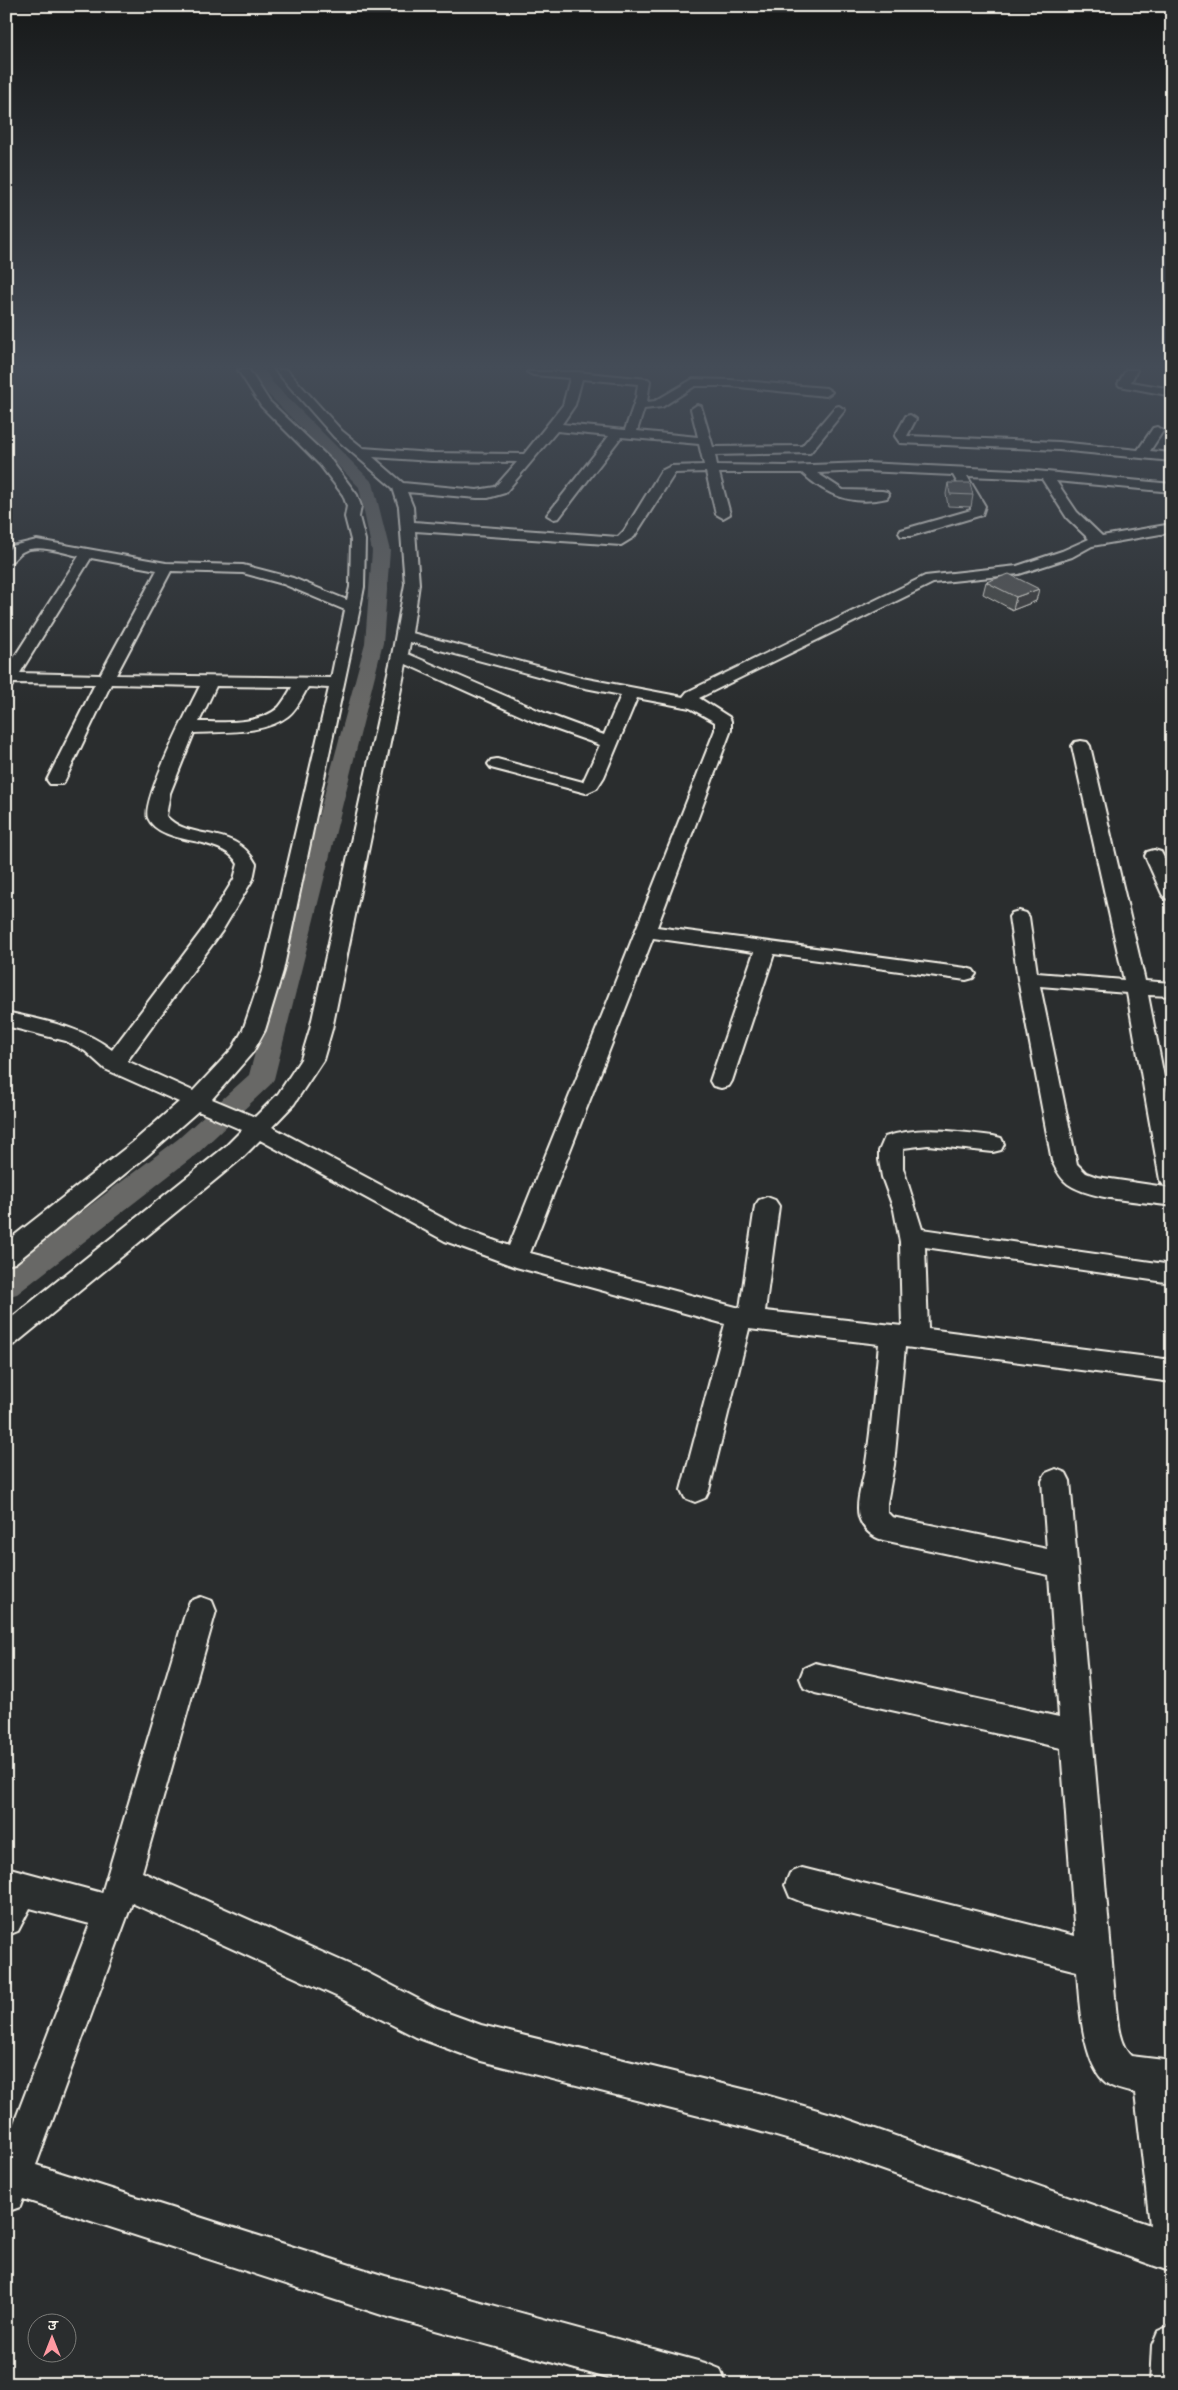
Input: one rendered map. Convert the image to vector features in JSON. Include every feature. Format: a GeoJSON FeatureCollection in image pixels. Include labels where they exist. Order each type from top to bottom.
{"type":"FeatureCollection","features":[{"type":"Feature","properties":{"kind":"street"},"geometry":{"type":"LineString","coordinates":[[6,1256],[201,1103],[209,1089],[242,1052],[262,1011],[276,961],[338,683],[357,586],[358,540],[352,517],[353,500],[339,482]]}},
{"type":"Feature","properties":{"kind":"street"},"geometry":{"type":"LineString","coordinates":[[6,1337],[234,1152],[253,1126],[286,1099],[312,1060],[321,1029],[400,656],[412,584],[406,507],[399,487],[393,482]]}},
{"type":"Feature","properties":{"kind":"street"},"geometry":{"type":"LineString","coordinates":[[399,487],[477,494],[496,492],[506,482]]}},
{"type":"Feature","properties":{"kind":"street"},"geometry":{"type":"LineString","coordinates":[[554,514],[582,482]]}},
{"type":"Feature","properties":{"kind":"street"},"geometry":{"type":"LineString","coordinates":[[408,526],[621,541],[629,534],[661,482]]}},
{"type":"Feature","properties":{"kind":"street"},"geometry":{"type":"LineString","coordinates":[[715,482],[723,514]]}},
{"type":"Feature","properties":{"kind":"street"},"geometry":{"type":"LineString","coordinates":[[819,482],[831,492],[849,496],[882,495]]}},
{"type":"Feature","properties":{"kind":"street"},"geometry":{"type":"LineString","coordinates":[[906,533],[977,512],[978,506],[964,482]]}},
{"type":"Feature","properties":{"kind":"street"},"geometry":{"type":"LineString","coordinates":[[1050,482],[1072,515],[1098,540]]}},
{"type":"Feature","properties":{"kind":"street"},"geometry":{"type":"LineString","coordinates":[[1104,482],[1172,488]]}},
{"type":"Feature","properties":{"kind":"street"},"geometry":{"type":"LineString","coordinates":[[692,704],[690,699],[693,695],[930,579],[1019,570],[1098,540],[1172,528]]}},
{"type":"Feature","properties":{"kind":"street"},"geometry":{"type":"LineString","coordinates":[[6,560],[17,549],[30,544],[88,552],[166,567],[223,567],[252,571],[288,581],[353,608]]}},
{"type":"Feature","properties":{"kind":"street"},"geometry":{"type":"LineString","coordinates":[[7,680],[88,552]]}},
{"type":"Feature","properties":{"kind":"street"},"geometry":{"type":"LineString","coordinates":[[56,780],[106,679],[166,567]]}},
{"type":"Feature","properties":{"kind":"street"},"geometry":{"type":"LineString","coordinates":[[403,635],[581,683],[692,704],[719,716],[724,721],[723,730],[646,931],[516,1258]]}},
{"type":"Feature","properties":{"kind":"street"},"geometry":{"type":"LineString","coordinates":[[400,656],[541,718],[609,742]]}},
{"type":"Feature","properties":{"kind":"street"},"geometry":{"type":"LineString","coordinates":[[7,680],[106,679],[338,683]]}},
{"type":"Feature","properties":{"kind":"street"},"geometry":{"type":"LineString","coordinates":[[113,1064],[215,928],[245,878],[247,865],[243,854],[232,846],[167,826],[157,818],[155,809],[210,681]]}},
{"type":"Feature","properties":{"kind":"street"},"geometry":{"type":"LineString","coordinates":[[189,728],[258,723],[275,718],[290,704],[302,683]]}},
{"type":"Feature","properties":{"kind":"street"},"geometry":{"type":"LineString","coordinates":[[497,764],[586,788],[595,777],[631,692]]}},
{"type":"Feature","properties":{"kind":"street"},"geometry":{"type":"LineString","coordinates":[[1081,746],[1136,987],[1172,1180]]}},
{"type":"Feature","properties":{"kind":"street"},"geometry":{"type":"LineString","coordinates":[[1154,856],[1172,894]]}},
{"type":"Feature","properties":{"kind":"street"},"geometry":{"type":"LineString","coordinates":[[1019,916],[1028,979],[1064,1161],[1068,1171],[1080,1180],[1103,1186],[1172,1197]]}},
{"type":"Feature","properties":{"kind":"street"},"geometry":{"type":"LineString","coordinates":[[646,931],[966,974]]}},
{"type":"Feature","properties":{"kind":"street"},"geometry":{"type":"LineString","coordinates":[[721,1081],[766,947]]}},
{"type":"Feature","properties":{"kind":"street"},"geometry":{"type":"LineString","coordinates":[[1028,979],[1172,990]]}},
{"type":"Feature","properties":{"kind":"street"},"geometry":{"type":"LineString","coordinates":[[6,1019],[80,1038],[113,1064],[253,1126],[418,1217],[480,1246],[516,1258],[745,1319],[904,1336],[1172,1371]]}},
{"type":"Feature","properties":{"kind":"street"},"geometry":{"type":"LineString","coordinates":[[993,1144],[924,1138],[902,1139],[893,1143],[889,1151],[891,1166],[915,1249],[904,1336],[873,1503],[873,1516],[883,1528],[1062,1564]]}},
{"type":"Feature","properties":{"kind":"street"},"geometry":{"type":"LineString","coordinates":[[695,1490],[745,1319],[767,1206]]}},
{"type":"Feature","properties":{"kind":"street"},"geometry":{"type":"LineString","coordinates":[[912,1236],[1172,1274]]}},
{"type":"Feature","properties":{"kind":"street"},"geometry":{"type":"LineString","coordinates":[[1056,1481],[1097,1997],[1110,2061],[1121,2071],[1161,2078],[1172,2245]]}},
{"type":"Feature","properties":{"kind":"street"},"geometry":{"type":"LineString","coordinates":[[201,1611],[118,1897],[10,2185],[386,2296],[706,2384]]}},
{"type":"Feature","properties":{"kind":"street"},"geometry":{"type":"LineString","coordinates":[[815,1678],[1076,1736]]}},
{"type":"Feature","properties":{"kind":"street"},"geometry":{"type":"LineString","coordinates":[[802,1885],[1094,1958]]}},
{"type":"Feature","properties":{"kind":"street"},"geometry":{"type":"LineString","coordinates":[[6,1920],[14,1886],[118,1897],[351,1984],[429,2024],[481,2043],[756,2111],[835,2134],[1172,2252]]}},
{"type":"Feature","properties":{"kind":"street"},"geometry":{"type":"LineString","coordinates":[[1171,2384],[1172,2346]]}},
{"type":"Feature","properties":{"kind":"building"},"geometry":{"type":"Polygon","coordinates":[[[948,483],[970,483],[973,495],[950,494],[948,483]]]}},
{"type":"Feature","properties":{"kind":"building"},"geometry":{"type":"Polygon","coordinates":[[[1009,574],[1039,589],[1016,597],[986,582],[1009,574]]]}},
{"type":"Feature","properties":{"kind":"waterway"},"geometry":{"type":"LineString","coordinates":[[6,1286],[188,1146],[261,1079],[374,643],[381,551],[367,486],[363,482]]}}]}
